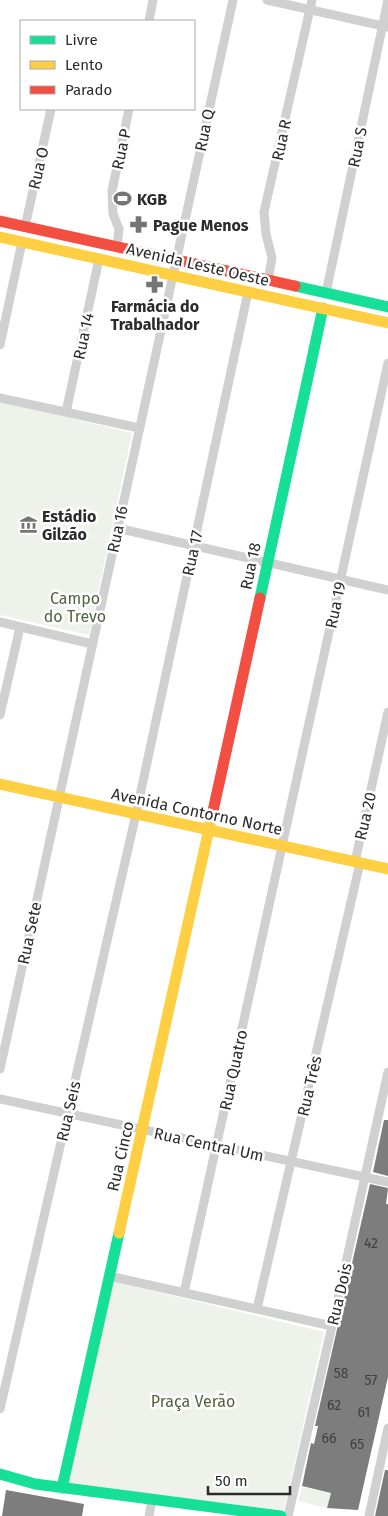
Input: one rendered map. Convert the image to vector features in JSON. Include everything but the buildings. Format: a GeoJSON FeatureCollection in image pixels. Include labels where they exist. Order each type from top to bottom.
{"type":"FeatureCollection","features":[{"type":"Feature","properties":{"kind":"street"},"geometry":{"type":"LineString","coordinates":[[149,20],[153,0]]}},
{"type":"Feature","properties":{"kind":"street","name":"Rua Q"},"geometry":{"type":"LineString","coordinates":[[176,260],[233,0]]}},
{"type":"Feature","properties":{"kind":"street"},"geometry":{"type":"LineString","coordinates":[[267,0],[385,26]]}},
{"type":"Feature","properties":{"kind":"street","name":"Rua R"},"geometry":{"type":"LineString","coordinates":[[268,281],[272,258],[266,234],[264,212],[312,0]]}},
{"type":"Feature","properties":{"kind":"street","name":"Rua S"},"geometry":{"type":"LineString","coordinates":[[326,293],[385,26],[388,0]]}},
{"type":"Feature","properties":{"kind":"street","name":"Rua O"},"geometry":{"type":"LineString","coordinates":[[25,227],[51,110]]}},
{"type":"Feature","properties":{"kind":"street","name":"Rua P"},"geometry":{"type":"LineString","coordinates":[[117,247],[119,229],[113,214],[112,191],[129,110]]}},
{"type":"Feature","properties":{"kind":"street","name":"Avenida Leste Oeste"},"geometry":{"type":"LineString","coordinates":[[0,221],[388,307]]}},
{"type":"Feature","properties":{"kind":"street","name":"Avenida Leste Oeste"},"geometry":{"type":"LineString","coordinates":[[0,237],[388,323]]}},
{"type":"Feature","properties":{"kind":"street"},"geometry":{"type":"LineString","coordinates":[[0,345],[22,242]]}},
{"type":"Feature","properties":{"kind":"street","name":"Rua 14"},"geometry":{"type":"LineString","coordinates":[[66,412],[99,259]]}},
{"type":"Feature","properties":{"kind":"street","name":"Rua 16"},"geometry":{"type":"LineString","coordinates":[[58,797],[176,260]]}},
{"type":"Feature","properties":{"kind":"street","name":"Rua 17"},"geometry":{"type":"LineString","coordinates":[[136,814],[248,292]]}},
{"type":"Feature","properties":{"kind":"street","name":"Rua 18"},"geometry":{"type":"LineString","coordinates":[[209,830],[323,308]]}},
{"type":"Feature","properties":{"kind":"street","name":"Rua 19"},"geometry":{"type":"LineString","coordinates":[[282,846],[388,363]]}},
{"type":"Feature","properties":{"kind":"street"},"geometry":{"type":"LineString","coordinates":[[0,398],[139,428]]}},
{"type":"Feature","properties":{"kind":"street"},"geometry":{"type":"LineString","coordinates":[[117,528],[388,590]]}},
{"type":"Feature","properties":{"kind":"street"},"geometry":{"type":"LineString","coordinates":[[0,622],[92,644]]}},
{"type":"Feature","properties":{"kind":"street"},"geometry":{"type":"LineString","coordinates":[[0,715],[20,627]]}},
{"type":"Feature","properties":{"kind":"street","name":"Rua 20"},"geometry":{"type":"LineString","coordinates":[[357,863],[388,712]]}},
{"type":"Feature","properties":{"kind":"street","name":"Avenida Contorno Norte"},"geometry":{"type":"LineString","coordinates":[[0,784],[388,870]]}},
{"type":"Feature","properties":{"kind":"street","name":"Rua Sete"},"geometry":{"type":"LineString","coordinates":[[0,1069],[58,797]]}},
{"type":"Feature","properties":{"kind":"street","name":"Rua Seis"},"geometry":{"type":"LineString","coordinates":[[0,1409],[136,814]]}},
{"type":"Feature","properties":{"kind":"street","name":"Rua Cinco"},"geometry":{"type":"LineString","coordinates":[[62,1488],[209,830]]}},
{"type":"Feature","properties":{"kind":"street","name":"Rua Quatro"},"geometry":{"type":"LineString","coordinates":[[184,1293],[282,846]]}},
{"type":"Feature","properties":{"kind":"street","name":"Rua Três"},"geometry":{"type":"LineString","coordinates":[[257,1309],[292,1162],[357,863]]}},
{"type":"Feature","properties":{"kind":"street","name":"Rua Dois"},"geometry":{"type":"LineString","coordinates":[[288,1516],[388,1072]]}},
{"type":"Feature","properties":{"kind":"street","name":"Rua Central Um"},"geometry":{"type":"LineString","coordinates":[[0,1099],[388,1182]]}},
{"type":"Feature","properties":{"kind":"street"},"geometry":{"type":"LineString","coordinates":[[109,1276],[332,1326]]}},
{"type":"Feature","properties":{"kind":"street"},"geometry":{"type":"LineString","coordinates":[[369,1516],[388,1428]]}},
{"type":"Feature","properties":{"kind":"street"},"geometry":{"type":"LineString","coordinates":[[0,1474],[35,1484],[244,1514],[281,1516]]}},
{"type":"Feature","properties":{"kind":"street"},"geometry":{"type":"LineString","coordinates":[[149,1516],[152,1500]]}},
{"type":"Feature","properties":{"kind":"green space","name":"Campo do Trevo"},"geometry":{"type":"Polygon","coordinates":[[[0,401],[132,433],[89,635],[0,615],[0,401]]]}},
{"type":"Feature","properties":{"kind":"green space","name":"Praça Verão"},"geometry":{"type":"Polygon","coordinates":[[[111,1281],[324,1332],[284,1510],[67,1484],[111,1281]]]}},
{"type":"Feature","properties":{"kind":"green space"},"geometry":{"type":"Polygon","coordinates":[[[302,1487],[331,1493],[327,1508],[298,1501],[302,1487]]]}},
{"type":"Feature","properties":{"kind":"traffic: fast"},"geometry":{"type":"LineString","coordinates":[[295,286],[388,307]]}},
{"type":"Feature","properties":{"kind":"traffic: fast"},"geometry":{"type":"LineString","coordinates":[[260,598],[323,308]]}},
{"type":"Feature","properties":{"kind":"traffic: fast"},"geometry":{"type":"LineString","coordinates":[[62,1488],[119,1233]]}},
{"type":"Feature","properties":{"kind":"traffic: fast"},"geometry":{"type":"LineString","coordinates":[[0,1474],[35,1484],[281,1516]]}},
{"type":"Feature","properties":{"kind":"traffic: slow"},"geometry":{"type":"LineString","coordinates":[[0,237],[388,323]]}},
{"type":"Feature","properties":{"kind":"traffic: slow"},"geometry":{"type":"LineString","coordinates":[[0,784],[388,869]]}},
{"type":"Feature","properties":{"kind":"traffic: slow"},"geometry":{"type":"LineString","coordinates":[[119,1233],[213,811]]}},
{"type":"Feature","properties":{"kind":"traffic: jam"},"geometry":{"type":"LineString","coordinates":[[0,221],[295,286]]}},
{"type":"Feature","properties":{"kind":"traffic: jam"},"geometry":{"type":"LineString","coordinates":[[213,811],[260,598]]}},
{"type":"Feature","properties":{"kind":"place","name":"KGB"},"geometry":{"type":"Point","coordinates":[123,199]}},
{"type":"Feature","properties":{"kind":"place","name":"Pague Menos"},"geometry":{"type":"Point","coordinates":[139,225]}},
{"type":"Feature","properties":{"kind":"place","name":"Farmácia do Trabalhador"},"geometry":{"type":"Point","coordinates":[155,284]}},
{"type":"Feature","properties":{"kind":"place","name":"Estádio Gilzão"},"geometry":{"type":"Point","coordinates":[28,525]}}]}
